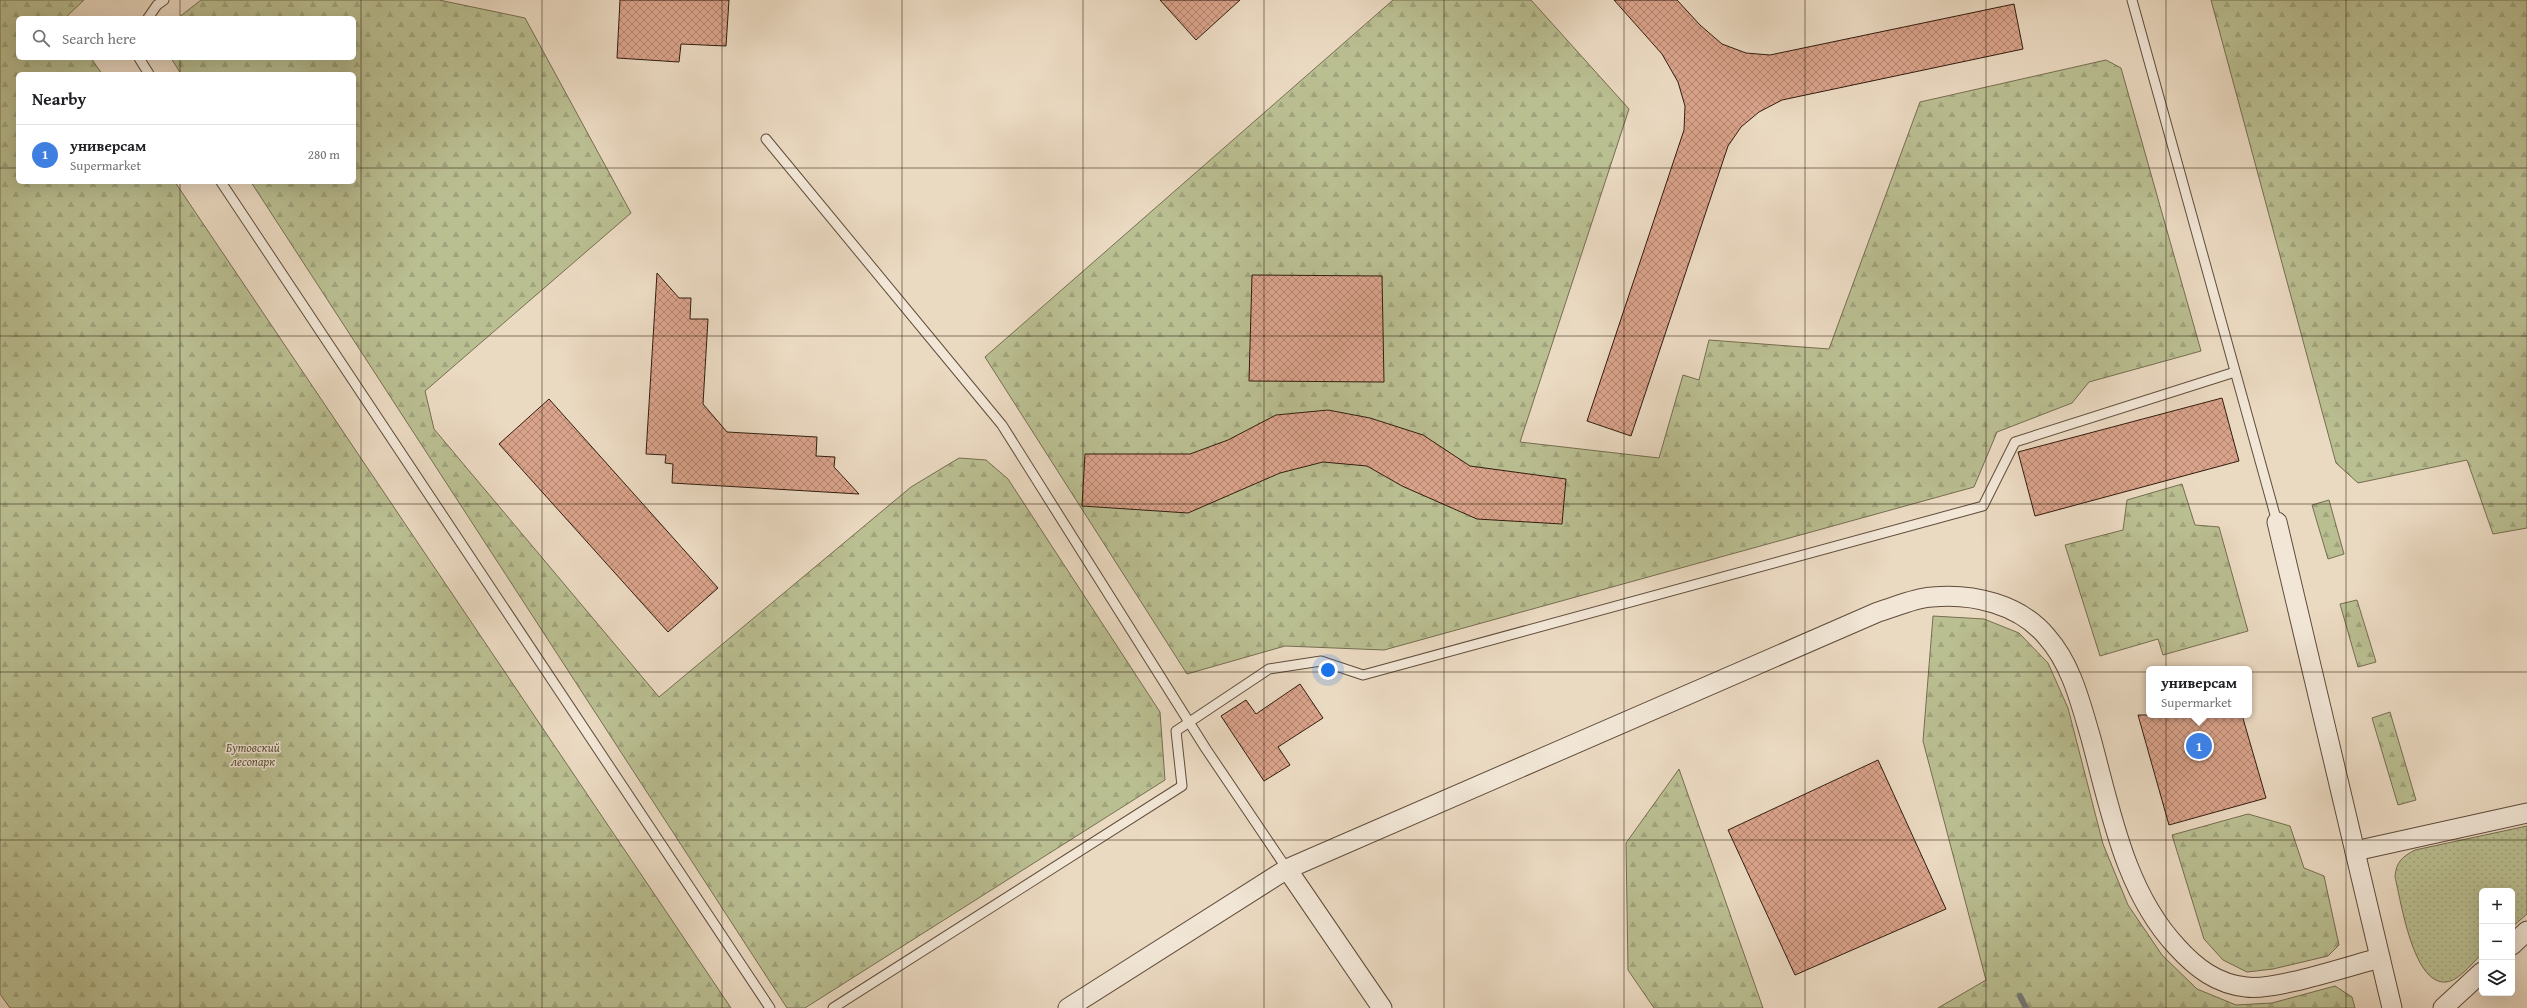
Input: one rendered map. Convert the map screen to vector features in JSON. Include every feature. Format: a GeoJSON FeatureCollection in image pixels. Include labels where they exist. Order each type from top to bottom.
{"type":"FeatureCollection","features":[{"type":"Feature","properties":{"kind":"street"},"geometry":{"type":"LineString","coordinates":[[2277,522],[2392,1008]]}},
{"type":"Feature","properties":{"kind":"street"},"geometry":{"type":"LineString","coordinates":[[1068,1008],[1287,869],[1878,612],[1931,597],[1977,598],[2016,611],[2047,636],[2067,666],[2081,705],[2121,843],[2141,895],[2165,934],[2192,963],[2219,981],[2247,988],[2278,984],[2380,958]]}},
{"type":"Feature","properties":{"kind":"street"},"geometry":{"type":"LineString","coordinates":[[2355,851],[2526,814]]}},
{"type":"Feature","properties":{"kind":"street"},"geometry":{"type":"LineString","coordinates":[[1287,869],[1382,1008]]}},
{"type":"Feature","properties":{"kind":"street"},"geometry":{"type":"LineString","coordinates":[[2515,942],[2527,931]]}},
{"type":"Feature","properties":{"kind":"street"},"geometry":{"type":"LineString","coordinates":[[2443,1008],[2479,975]]}},
{"type":"Feature","properties":{"kind":"lane"},"geometry":{"type":"LineString","coordinates":[[149,16],[157,5],[164,0]]}},
{"type":"Feature","properties":{"kind":"lane"},"geometry":{"type":"LineString","coordinates":[[2132,0],[2277,522]]}},
{"type":"Feature","properties":{"kind":"lane"},"geometry":{"type":"LineString","coordinates":[[139,60],[148,72]]}},
{"type":"Feature","properties":{"kind":"lane"},"geometry":{"type":"LineString","coordinates":[[766,139],[1002,425],[1190,723],[1287,869]]}},
{"type":"Feature","properties":{"kind":"lane"},"geometry":{"type":"LineString","coordinates":[[222,184],[770,1008]]}},
{"type":"Feature","properties":{"kind":"lane"},"geometry":{"type":"LineString","coordinates":[[833,1008],[1182,786],[1176,731],[1269,669],[1321,661],[1363,675],[1983,506],[2015,442],[2235,372]]}},
{"type":"Feature","properties":{"kind":"green space","name":"Бутовский лесопарк"},"geometry":{"type":"Polygon","coordinates":[[[0,0],[84,0],[67,16],[16,16],[16,60],[92,60],[101,72],[16,72],[16,184],[176,184],[731,1008],[10,1008],[0,994],[0,0]]]}},
{"type":"Feature","properties":{"kind":"green space"},"geometry":{"type":"Polygon","coordinates":[[[201,0],[439,0],[525,18],[631,213],[425,391],[434,429],[659,697],[911,487],[959,458],[986,460],[1008,479],[1160,712],[1165,780],[805,1008],[787,1008],[252,184],[356,184],[356,72],[180,72],[172,60],[356,60],[356,16],[181,16],[201,0]]]}},
{"type":"Feature","properties":{"kind":"green space"},"geometry":{"type":"Polygon","coordinates":[[[1393,0],[1531,0],[1629,109],[1520,442],[1659,458],[1683,375],[1699,380],[1709,340],[1829,349],[1920,102],[2106,60],[2121,68],[2201,351],[2089,382],[2072,403],[1997,432],[1974,487],[1384,650],[1285,646],[1187,674],[985,357],[1393,0]]]}},
{"type":"Feature","properties":{"kind":"green space"},"geometry":{"type":"Polygon","coordinates":[[[2211,0],[2527,0],[2527,528],[2493,534],[2467,460],[2358,483],[2336,463],[2211,0]]]}},
{"type":"Feature","properties":{"kind":"green space"},"geometry":{"type":"Polygon","coordinates":[[[2182,484],[2195,525],[2219,527],[2248,631],[2163,655],[2158,639],[2100,656],[2065,545],[2123,530],[2127,500],[2182,484]]]}},
{"type":"Feature","properties":{"kind":"green space"},"geometry":{"type":"Polygon","coordinates":[[[2329,500],[2344,554],[2328,559],[2312,505],[2329,500]]]}},
{"type":"Feature","properties":{"kind":"green space"},"geometry":{"type":"Polygon","coordinates":[[[2357,600],[2376,662],[2358,667],[2340,604],[2357,600]]]}},
{"type":"Feature","properties":{"kind":"green space"},"geometry":{"type":"Polygon","coordinates":[[[1933,616],[1984,619],[2019,633],[2048,663],[2068,708],[2103,844],[2128,905],[2162,955],[2197,989],[2236,1005],[2272,1003],[2335,986],[2352,997],[2355,1008],[1938,1008],[1986,980],[1923,741],[1933,616]]]}},
{"type":"Feature","properties":{"kind":"green space"},"geometry":{"type":"Polygon","coordinates":[[[2390,712],[2416,800],[2398,805],[2372,718],[2390,712]]]}},
{"type":"Feature","properties":{"kind":"green space"},"geometry":{"type":"Polygon","coordinates":[[[1679,769],[1763,1008],[1654,1008],[1628,970],[1626,843],[1679,769]]]}},
{"type":"Feature","properties":{"kind":"green space"},"geometry":{"type":"Polygon","coordinates":[[[2248,814],[2290,826],[2304,868],[2324,876],[2339,945],[2328,956],[2273,969],[2247,972],[2223,960],[2204,939],[2172,835],[2248,814]]]}},
{"type":"Feature","properties":{"kind":"green space"},"geometry":{"type":"Polygon","coordinates":[[[2527,826],[2527,914],[2515,924],[2515,888],[2479,888],[2479,957],[2466,971],[2451,981],[2446,982],[2435,979],[2425,970],[2410,940],[2405,922],[2395,877],[2400,860],[2415,850],[2527,826]]]}},
{"type":"Feature","properties":{"kind":"building"},"geometry":{"type":"Polygon","coordinates":[[[620,0],[729,0],[726,46],[681,44],[679,62],[617,58],[620,0]]]}},
{"type":"Feature","properties":{"kind":"building"},"geometry":{"type":"Polygon","coordinates":[[[1160,0],[1240,0],[1196,40],[1160,0]]]}},
{"type":"Feature","properties":{"kind":"building"},"geometry":{"type":"Polygon","coordinates":[[[1614,0],[1677,0],[1700,25],[1722,44],[1746,53],[1770,55],[2014,4],[2023,49],[1782,100],[1759,112],[1741,127],[1728,146],[1631,436],[1587,421],[1684,130],[1685,106],[1678,82],[1662,54],[1614,0]]]}},
{"type":"Feature","properties":{"kind":"building"},"geometry":{"type":"Polygon","coordinates":[[[657,273],[679,298],[691,298],[690,319],[708,319],[703,404],[727,432],[817,437],[816,456],[835,457],[834,467],[859,494],[672,483],[673,464],[665,463],[666,455],[646,454],[657,273]]]}},
{"type":"Feature","properties":{"kind":"building"},"geometry":{"type":"Polygon","coordinates":[[[1252,275],[1382,276],[1384,382],[1249,381],[1252,275]]]}},
{"type":"Feature","properties":{"kind":"building"},"geometry":{"type":"Polygon","coordinates":[[[2222,398],[2239,461],[2035,516],[2018,452],[2222,398]]]}},
{"type":"Feature","properties":{"kind":"building"},"geometry":{"type":"Polygon","coordinates":[[[549,399],[718,588],[668,632],[499,444],[549,399]]]}},
{"type":"Feature","properties":{"kind":"building"},"geometry":{"type":"Polygon","coordinates":[[[1328,410],[1370,418],[1423,435],[1470,466],[1566,479],[1562,524],[1477,519],[1402,486],[1367,466],[1323,462],[1280,473],[1188,513],[1082,506],[1085,454],[1190,454],[1228,440],[1276,415],[1328,410]]]}},
{"type":"Feature","properties":{"kind":"building"},"geometry":{"type":"Polygon","coordinates":[[[1300,684],[1323,718],[1278,747],[1290,765],[1264,781],[1221,716],[1246,700],[1256,714],[1300,684]]]}},
{"type":"Feature","properties":{"kind":"building"},"geometry":{"type":"Polygon","coordinates":[[[2138,715],[2146,715],[2146,718],[2243,718],[2266,798],[2169,825],[2138,715]]]}},
{"type":"Feature","properties":{"kind":"building"},"geometry":{"type":"Polygon","coordinates":[[[1878,760],[1946,909],[1795,975],[1728,830],[1878,760]]]}},
{"type":"Feature","properties":{"kind":"waterway"},"geometry":{"type":"LineString","coordinates":[[2020,996],[2026,1008]]}},
{"type":"Feature","properties":{"kind":"place","name":"универсам"},"geometry":{"type":"Point","coordinates":[2199,746]}}]}
